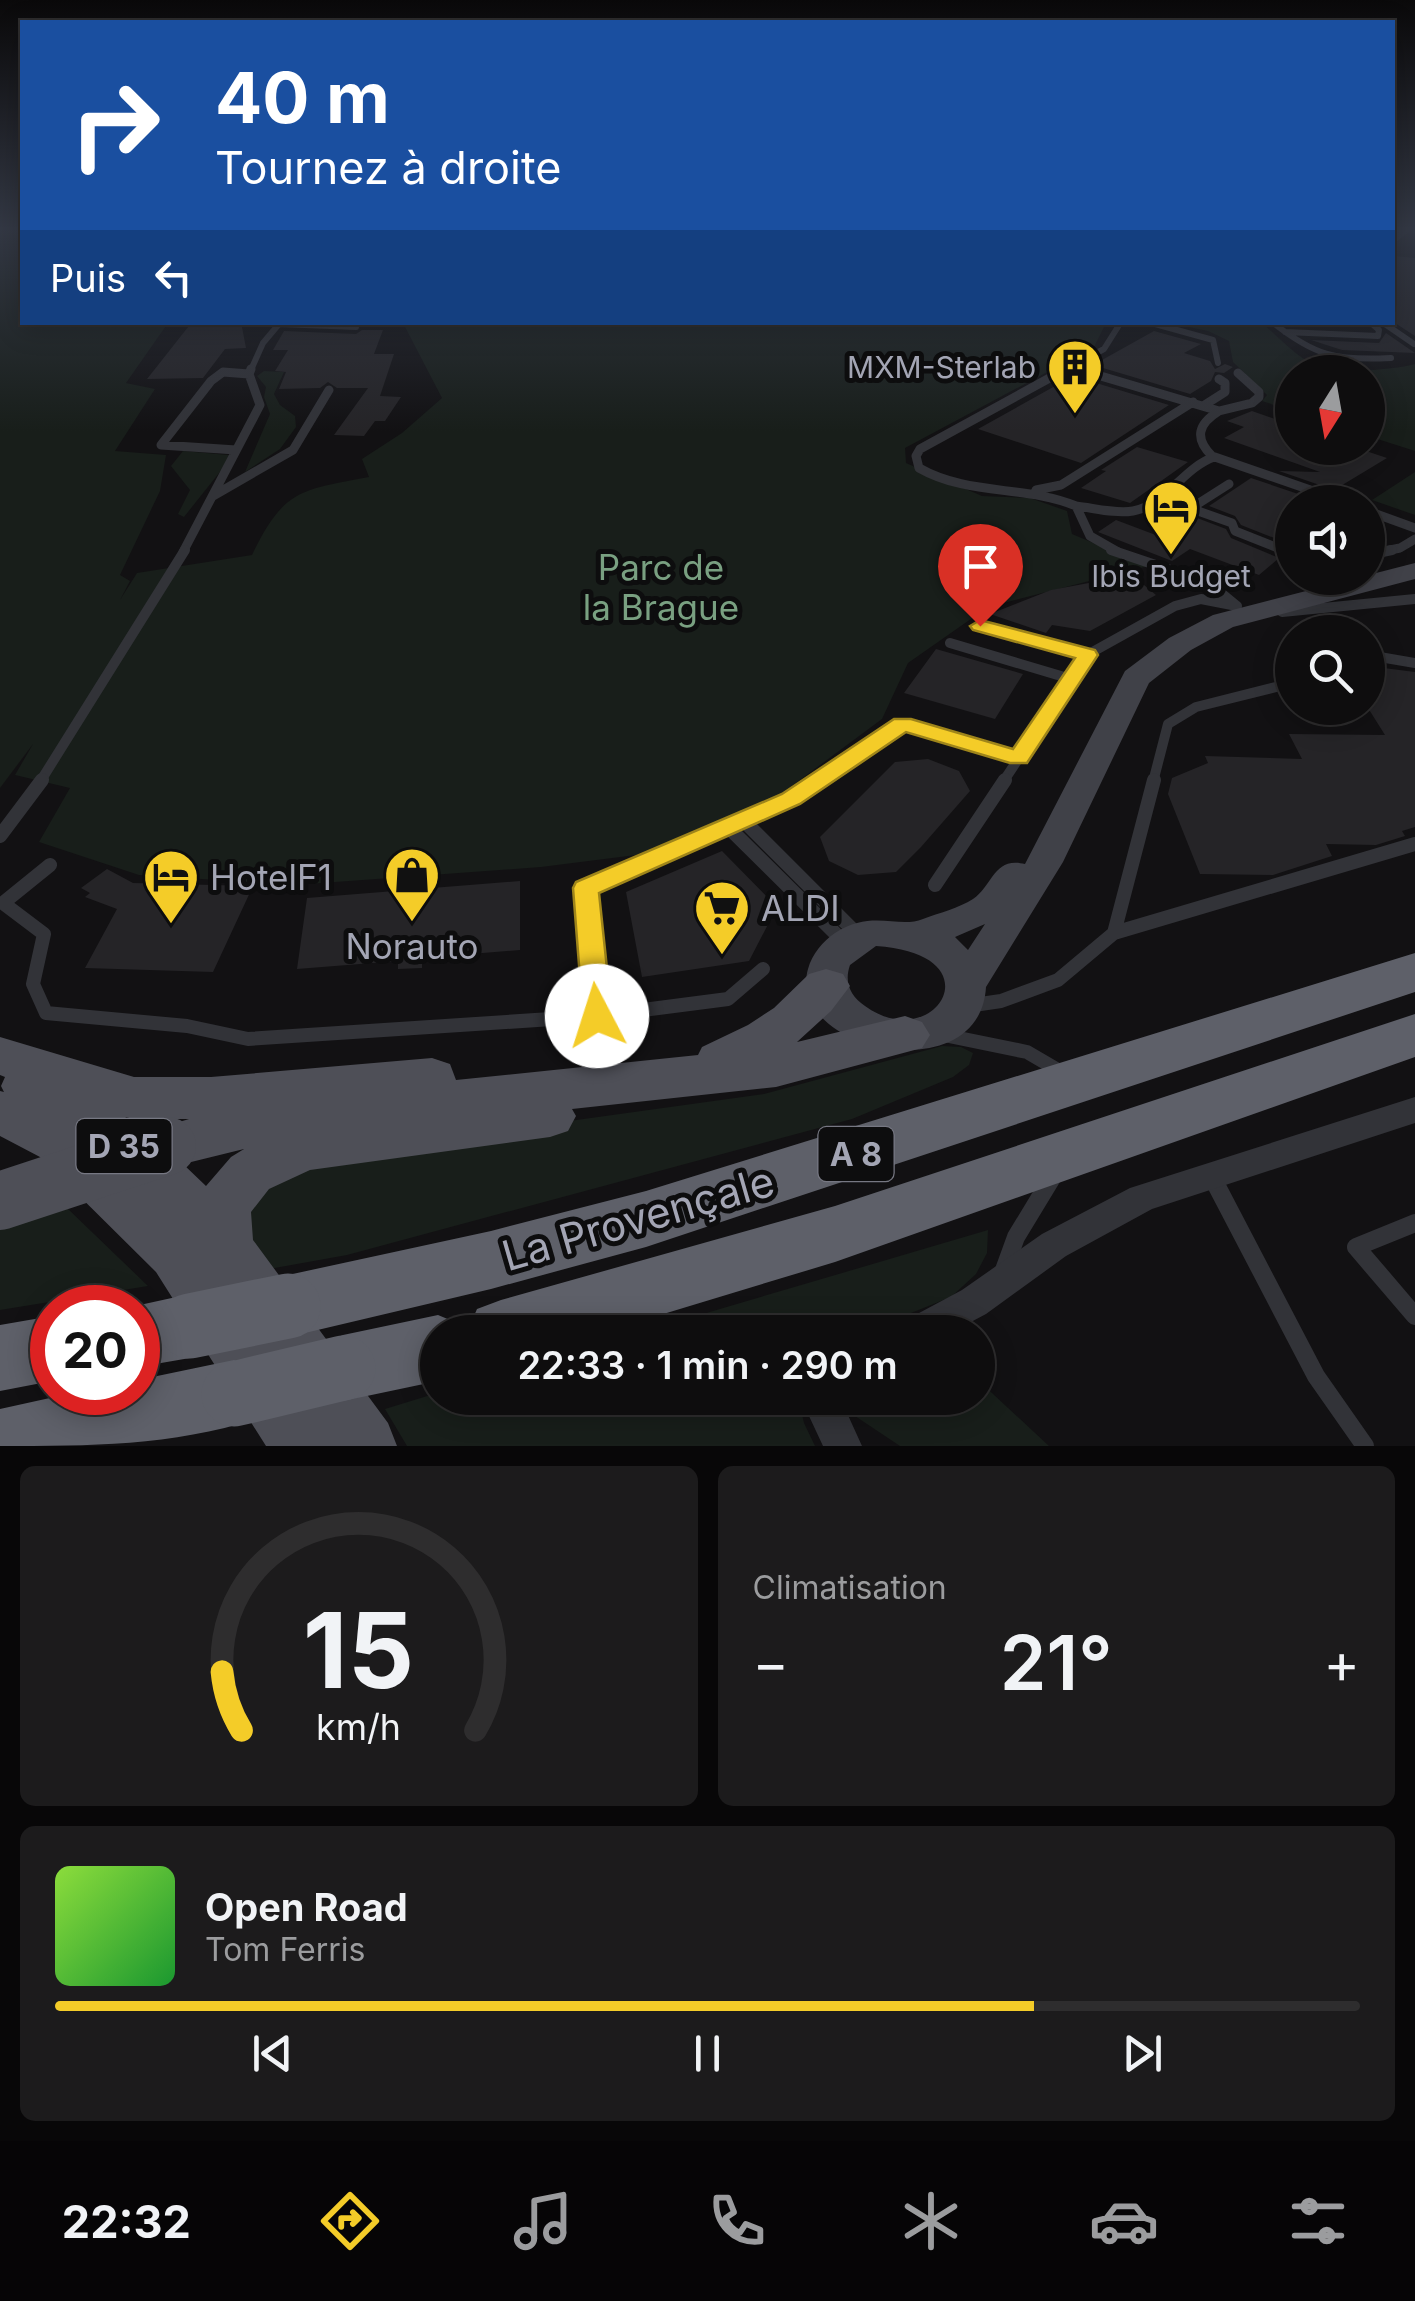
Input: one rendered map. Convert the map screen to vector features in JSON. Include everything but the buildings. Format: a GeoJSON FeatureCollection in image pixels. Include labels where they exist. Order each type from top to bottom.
{"type":"FeatureCollection","features":[{"type":"Feature","properties":{"kind":"highway","name":"La Provençale"},"geometry":{"type":"LineString","coordinates":[[164,1330],[491,1260],[646,1219],[1415,972]]}},
{"type":"Feature","properties":{"kind":"highway","name":"La Provençale"},"geometry":{"type":"LineString","coordinates":[[563,1315],[668,1286],[1066,1156],[1415,1035]]}},
{"type":"Feature","properties":{"kind":"highway"},"geometry":{"type":"LineString","coordinates":[[0,1445],[420,1352]]}},
{"type":"Feature","properties":{"kind":"highway"},"geometry":{"type":"LineString","coordinates":[[0,1358],[30,1353]]}},
{"type":"Feature","properties":{"kind":"main road"},"geometry":{"type":"LineString","coordinates":[[1385,568],[1415,560]]}},
{"type":"Feature","properties":{"kind":"main road"},"geometry":{"type":"LineString","coordinates":[[920,936],[988,908],[1008,884],[1117,673],[1144,650],[1206,617],[1415,572]]}},
{"type":"Feature","properties":{"kind":"main road"},"geometry":{"type":"LineString","coordinates":[[0,1202],[167,1146],[274,1120],[776,1067],[915,1034],[954,1018],[1045,862],[1136,678],[1180,644],[1240,610],[1290,595]]}},
{"type":"Feature","properties":{"kind":"main road"},"geometry":{"type":"LineString","coordinates":[[681,1078],[738,1054],[785,1028],[843,955],[889,931],[920,936],[952,955],[965,995]]}},
{"type":"Feature","properties":{"kind":"main road"},"geometry":{"type":"LineString","coordinates":[[843,955],[833,1001],[854,1020],[884,1033],[915,1034]]}},
{"type":"Feature","properties":{"kind":"main road"},"geometry":{"type":"LineString","coordinates":[[0,1056],[48,1069],[106,1093],[171,1099],[738,1054]]}},
{"type":"Feature","properties":{"kind":"main road"},"geometry":{"type":"LineString","coordinates":[[225,1248],[223,1206],[241,1182],[269,1161],[310,1148],[747,1088],[837,1054]]}},
{"type":"Feature","properties":{"kind":"main road","name":"D 35"},"geometry":{"type":"LineString","coordinates":[[0,1076],[80,1112],[175,1189],[225,1248],[365,1446]]}},
{"type":"Feature","properties":{"kind":"main road","name":"D 35"},"geometry":{"type":"LineString","coordinates":[[0,1112],[59,1141],[176,1254],[303,1446]]}},
{"type":"Feature","properties":{"kind":"street"},"geometry":{"type":"LineString","coordinates":[[950,1315],[1096,1220],[1142,1198],[1415,1110]]}},
{"type":"Feature","properties":{"kind":"street"},"geometry":{"type":"LineString","coordinates":[[828,1415],[843,1446]]}},
{"type":"Feature","properties":{"kind":"lane"},"geometry":{"type":"LineString","coordinates":[[0,836],[36,788],[170,578],[260,405],[249,374],[264,342],[278,325]]}},
{"type":"Feature","properties":{"kind":"lane"},"geometry":{"type":"LineString","coordinates":[[305,325],[356,327]]}},
{"type":"Feature","properties":{"kind":"lane"},"geometry":{"type":"LineString","coordinates":[[1118,325],[1104,349],[930,442],[916,456],[918,468],[956,484],[993,491],[1028,492],[1062,485],[1225,392],[1225,383],[1219,379]]}},
{"type":"Feature","properties":{"kind":"lane"},"geometry":{"type":"LineString","coordinates":[[1159,325],[1214,340],[1218,362]]}},
{"type":"Feature","properties":{"kind":"lane"},"geometry":{"type":"LineString","coordinates":[[1276,325],[1322,357],[1391,358]]}},
{"type":"Feature","properties":{"kind":"lane"},"geometry":{"type":"LineString","coordinates":[[1284,332],[1378,336],[1379,330],[1373,325]]}},
{"type":"Feature","properties":{"kind":"lane"},"geometry":{"type":"LineString","coordinates":[[1386,325],[1414,344]]}},
{"type":"Feature","properties":{"kind":"lane"},"geometry":{"type":"LineString","coordinates":[[1070,368],[1219,411]]}},
{"type":"Feature","properties":{"kind":"lane"},"geometry":{"type":"LineString","coordinates":[[236,450],[161,445],[211,381],[224,372],[249,374]]}},
{"type":"Feature","properties":{"kind":"lane"},"geometry":{"type":"LineString","coordinates":[[1238,372],[1259,392],[1258,397],[1252,403],[1219,411],[1203,424],[1198,440],[1214,457],[1296,485]]}},
{"type":"Feature","properties":{"kind":"lane"},"geometry":{"type":"LineString","coordinates":[[212,496],[269,467],[292,450],[329,390]]}},
{"type":"Feature","properties":{"kind":"lane"},"geometry":{"type":"LineString","coordinates":[[1028,492],[1076,506],[1134,512],[1145,508],[1189,467],[1214,457]]}},
{"type":"Feature","properties":{"kind":"lane"},"geometry":{"type":"LineString","coordinates":[[1229,484],[1196,505],[1198,511],[1232,523],[1235,530],[1275,547]]}},
{"type":"Feature","properties":{"kind":"lane"},"geometry":{"type":"LineString","coordinates":[[1076,506],[1093,540],[1141,562],[1227,590],[1240,610]]}},
{"type":"Feature","properties":{"kind":"lane"},"geometry":{"type":"LineString","coordinates":[[1385,517],[1415,528]]}},
{"type":"Feature","properties":{"kind":"lane"},"geometry":{"type":"LineString","coordinates":[[1385,551],[1415,539]]}},
{"type":"Feature","properties":{"kind":"lane"},"geometry":{"type":"LineString","coordinates":[[936,885],[1087,655],[1175,606],[1201,599],[1240,610],[1415,600]]}},
{"type":"Feature","properties":{"kind":"lane"},"geometry":{"type":"LineString","coordinates":[[980,626],[1087,655]]}},
{"type":"Feature","properties":{"kind":"lane"},"geometry":{"type":"LineString","coordinates":[[950,643],[1070,678]]}},
{"type":"Feature","properties":{"kind":"lane"},"geometry":{"type":"LineString","coordinates":[[1385,658],[1415,663]]}},
{"type":"Feature","properties":{"kind":"lane"},"geometry":{"type":"LineString","coordinates":[[1114,933],[1168,724],[1196,707],[1275,687]]}},
{"type":"Feature","properties":{"kind":"lane"},"geometry":{"type":"LineString","coordinates":[[597,1016],[586,888],[791,799],[902,724],[1019,758]]}},
{"type":"Feature","properties":{"kind":"lane"},"geometry":{"type":"LineString","coordinates":[[744,820],[843,955]]}},
{"type":"Feature","properties":{"kind":"lane"},"geometry":{"type":"LineString","coordinates":[[727,826],[843,955]]}},
{"type":"Feature","properties":{"kind":"lane"},"geometry":{"type":"LineString","coordinates":[[965,995],[1001,1001],[1058,980],[1114,933],[1415,844]]}},
{"type":"Feature","properties":{"kind":"lane"},"geometry":{"type":"LineString","coordinates":[[50,865],[3,902],[44,934],[33,984],[46,1013],[187,1026],[248,1039],[597,1016],[728,999],[763,969]]}},
{"type":"Feature","properties":{"kind":"lane"},"geometry":{"type":"LineString","coordinates":[[915,1034],[1027,1052],[1079,1082]]}},
{"type":"Feature","properties":{"kind":"lane"},"geometry":{"type":"LineString","coordinates":[[1000,1282],[1016,1237],[1066,1156]]}},
{"type":"Feature","properties":{"kind":"lane"},"geometry":{"type":"LineString","coordinates":[[1211,1175],[1316,1376],[1365,1446]]}},
{"type":"Feature","properties":{"kind":"lane"},"geometry":{"type":"LineString","coordinates":[[1415,1223],[1356,1247],[1415,1316]]}},
{"type":"Feature","properties":{"kind":"green space","name":"Parc de la Brague"},"geometry":{"type":"Polygon","coordinates":[[[0,295],[20,295],[20,325],[167,325],[126,383],[155,389],[115,451],[166,455],[160,491],[120,575],[130,581],[120,600],[137,573],[252,555],[274,516],[297,496],[369,477],[362,459],[402,433],[442,398],[404,325],[1105,325],[1094,347],[905,448],[906,463],[982,496],[1030,498],[1067,511],[1072,534],[1148,566],[988,607],[908,663],[882,719],[781,794],[636,855],[541,867],[294,885],[139,875],[39,842],[70,788],[15,775],[33,744],[0,788],[0,295]]]}},
{"type":"Feature","properties":{"kind":"green space"},"geometry":{"type":"Polygon","coordinates":[[[1179,325],[1264,325],[1299,355],[1275,355],[1275,405],[1262,401],[1267,395],[1233,362],[1229,341],[1208,331],[1179,325]]]}},
{"type":"Feature","properties":{"kind":"green space"},"geometry":{"type":"Polygon","coordinates":[[[1415,364],[1415,451],[1385,441],[1385,369],[1415,364]]]}},
{"type":"Feature","properties":{"kind":"green space"},"geometry":{"type":"Polygon","coordinates":[[[264,371],[284,372],[274,394],[280,405],[295,416],[296,427],[280,449],[245,472],[270,414],[264,397],[266,387],[257,376],[264,371]]]}},
{"type":"Feature","properties":{"kind":"green space"},"geometry":{"type":"Polygon","coordinates":[[[183,451],[229,455],[184,517],[178,514],[190,490],[171,466],[183,451]]]}},
{"type":"Feature","properties":{"kind":"green space"},"geometry":{"type":"Polygon","coordinates":[[[1415,472],[1415,515],[1385,505],[1385,492],[1415,472]]]}},
{"type":"Feature","properties":{"kind":"green space"},"geometry":{"type":"Polygon","coordinates":[[[942,1046],[961,1047],[973,1053],[969,1065],[953,1077],[852,1119],[347,1255],[258,1271],[236,1213],[275,1174],[432,1140],[764,1094],[942,1046]]]}},
{"type":"Feature","properties":{"kind":"green space"},"geometry":{"type":"Polygon","coordinates":[[[67,1208],[147,1285],[30,1285],[30,1305],[0,1310],[0,1228],[67,1208]]]}},
{"type":"Feature","properties":{"kind":"green space"},"geometry":{"type":"Polygon","coordinates":[[[988,1230],[987,1253],[976,1274],[951,1297],[906,1315],[700,1315],[988,1230]]]}},
{"type":"Feature","properties":{"kind":"green space"},"geometry":{"type":"Polygon","coordinates":[[[995,1396],[1049,1446],[900,1446],[854,1415],[995,1415],[995,1396]]]}},
{"type":"Feature","properties":{"kind":"green space"},"geometry":{"type":"Polygon","coordinates":[[[420,1398],[420,1415],[802,1415],[815,1446],[407,1446],[385,1409],[420,1398]]]}},
{"type":"Feature","properties":{"kind":"place","name":"MXM-Sterlab"},"geometry":{"type":"Point","coordinates":[1075,416]}},
{"type":"Feature","properties":{"kind":"place","name":"Ibis Budget"},"geometry":{"type":"Point","coordinates":[1171,557]}},
{"type":"Feature","properties":{"kind":"place","name":"Norauto"},"geometry":{"type":"Point","coordinates":[412,924]}},
{"type":"Feature","properties":{"kind":"place","name":"HotelF1"},"geometry":{"type":"Point","coordinates":[171,926]}},
{"type":"Feature","properties":{"kind":"place","name":"ALDI"},"geometry":{"type":"Point","coordinates":[722,957]}},
{"type":"Feature","properties":{"kind":"route"},"geometry":{"type":"LineString","coordinates":[[597,1016],[586,888],[791,799],[902,724],[1019,758],[1087,655],[980,626]]}}]}
